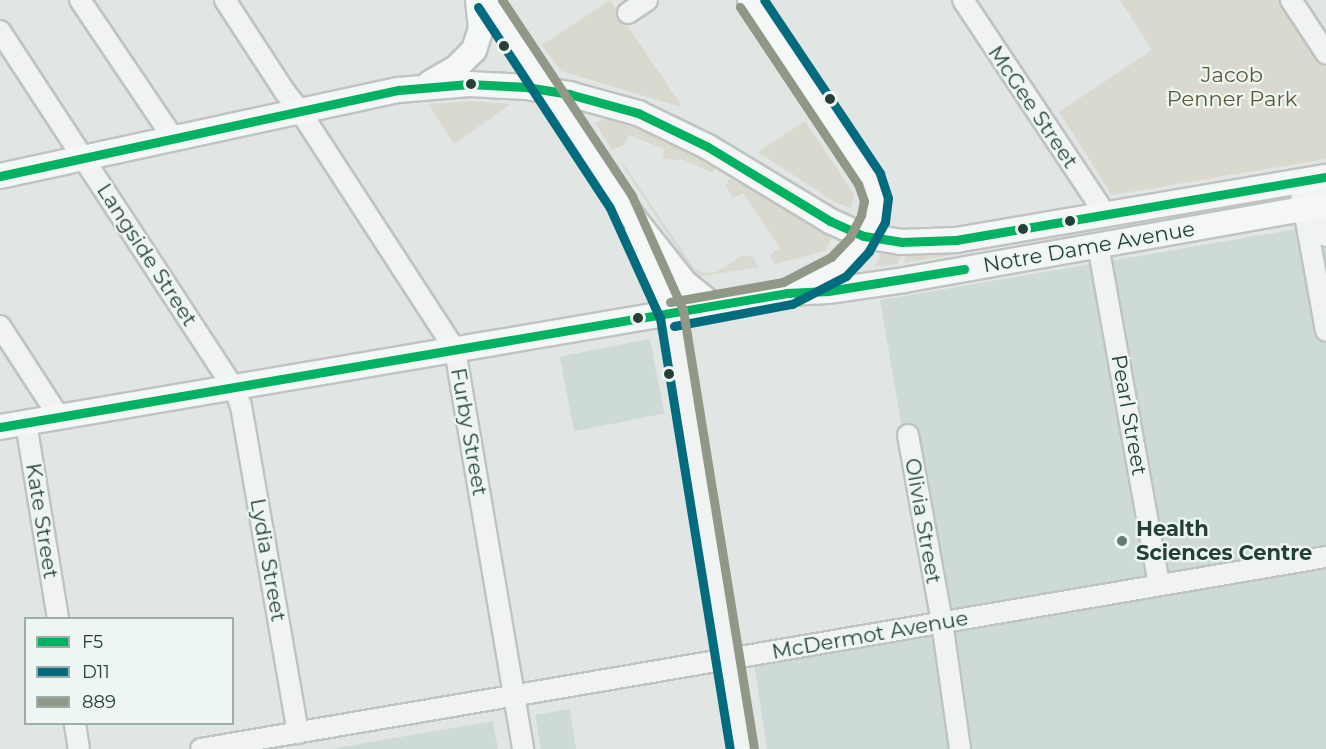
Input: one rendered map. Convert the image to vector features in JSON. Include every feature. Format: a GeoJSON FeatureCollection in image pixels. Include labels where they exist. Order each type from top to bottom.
{"type":"FeatureCollection","features":[{"type":"Feature","properties":{"kind":"main road"},"geometry":{"type":"LineString","coordinates":[[0,176],[425,86],[456,68],[474,50],[481,29],[478,0]]}},
{"type":"Feature","properties":{"kind":"main road"},"geometry":{"type":"LineString","coordinates":[[488,0],[621,202],[685,284],[713,306]]}},
{"type":"Feature","properties":{"kind":"main road"},"geometry":{"type":"LineString","coordinates":[[750,0],[869,179],[874,190],[875,210],[864,236],[853,253],[838,267],[787,294]]}},
{"type":"Feature","properties":{"kind":"main road","name":"Notre Dame Avenue"},"geometry":{"type":"LineString","coordinates":[[425,86],[491,84],[547,90],[603,102],[670,126],[830,221],[864,236],[917,243],[947,241],[1314,179]]}},
{"type":"Feature","properties":{"kind":"main road"},"geometry":{"type":"LineString","coordinates":[[621,202],[672,314]]}},
{"type":"Feature","properties":{"kind":"main road","name":"Notre Dame Avenue"},"geometry":{"type":"LineString","coordinates":[[0,427],[713,306],[787,294],[869,285],[1317,206]]}},
{"type":"Feature","properties":{"kind":"street"},"geometry":{"type":"LineString","coordinates":[[80,0],[173,138]]}},
{"type":"Feature","properties":{"kind":"street","name":"Furby Street"},"geometry":{"type":"LineString","coordinates":[[225,0],[455,350],[523,749]]}},
{"type":"Feature","properties":{"kind":"street"},"geometry":{"type":"LineString","coordinates":[[628,13],[647,0]]}},
{"type":"Feature","properties":{"kind":"street","name":"McGee Street"},"geometry":{"type":"LineString","coordinates":[[963,0],[1105,214]]}},
{"type":"Feature","properties":{"kind":"street"},"geometry":{"type":"LineString","coordinates":[[1291,0],[1326,53]]}},
{"type":"Feature","properties":{"kind":"street","name":"Langside Street"},"geometry":{"type":"LineString","coordinates":[[0,32],[234,388]]}},
{"type":"Feature","properties":{"kind":"street"},"geometry":{"type":"LineString","coordinates":[[1314,179],[1326,331]]}},
{"type":"Feature","properties":{"kind":"street"},"geometry":{"type":"LineString","coordinates":[[1317,206],[1326,236]]}},
{"type":"Feature","properties":{"kind":"street","name":"Pearl Street"},"geometry":{"type":"LineString","coordinates":[[1098,245],[1160,585]]}},
{"type":"Feature","properties":{"kind":"street"},"geometry":{"type":"LineString","coordinates":[[672,314],[742,749]]}},
{"type":"Feature","properties":{"kind":"street"},"geometry":{"type":"LineString","coordinates":[[0,326],[59,417]]}},
{"type":"Feature","properties":{"kind":"street","name":"Lydia Street"},"geometry":{"type":"LineString","coordinates":[[234,388],[241,406],[298,733]]}},
{"type":"Feature","properties":{"kind":"street","name":"Kate Street"},"geometry":{"type":"LineString","coordinates":[[26,423],[58,617]]}},
{"type":"Feature","properties":{"kind":"street","name":"Olivia Street"},"geometry":{"type":"LineString","coordinates":[[908,435],[942,622],[960,749]]}},
{"type":"Feature","properties":{"kind":"street","name":"McDermot Avenue"},"geometry":{"type":"LineString","coordinates":[[201,749],[728,661],[1326,557]]}},
{"type":"Feature","properties":{"kind":"street"},"geometry":{"type":"LineString","coordinates":[[75,725],[79,749]]}},
{"type":"Feature","properties":{"kind":"shaded area","name":"Health Sciences Centre"},"geometry":{"type":"Polygon","coordinates":[[[1326,224],[1326,749],[767,749],[751,644],[928,614],[909,469],[880,300],[1326,224]]]}},
{"type":"Feature","properties":{"kind":"shaded area"},"geometry":{"type":"Polygon","coordinates":[[[650,339],[665,414],[574,431],[560,357],[650,339]]]}},
{"type":"Feature","properties":{"kind":"shaded area"},"geometry":{"type":"Polygon","coordinates":[[[570,709],[576,749],[541,749],[535,715],[570,709]]]}},
{"type":"Feature","properties":{"kind":"shaded area"},"geometry":{"type":"Polygon","coordinates":[[[493,721],[498,749],[331,749],[493,721]]]}},
{"type":"Feature","properties":{"kind":"green space"},"geometry":{"type":"Polygon","coordinates":[[[610,0],[681,107],[561,71],[542,45],[610,0]]]}},
{"type":"Feature","properties":{"kind":"green space","name":"Jacob Penner Park"},"geometry":{"type":"Polygon","coordinates":[[[1120,0],[1281,0],[1326,69],[1326,159],[1112,195],[1059,112],[1152,50],[1120,0]]]}},
{"type":"Feature","properties":{"kind":"green space"},"geometry":{"type":"Polygon","coordinates":[[[469,101],[511,104],[454,144],[430,107],[431,104],[469,101]]]}},
{"type":"Feature","properties":{"kind":"green space"},"geometry":{"type":"Polygon","coordinates":[[[608,118],[651,133],[712,163],[715,169],[713,173],[684,160],[663,159],[664,149],[629,135],[624,145],[612,150],[595,123],[608,118]]]}},
{"type":"Feature","properties":{"kind":"green space"},"geometry":{"type":"Polygon","coordinates":[[[805,121],[854,194],[851,208],[835,202],[758,152],[805,121]]]}},
{"type":"Feature","properties":{"kind":"green space"},"geometry":{"type":"Polygon","coordinates":[[[622,162],[694,268],[703,273],[716,272],[743,255],[753,257],[758,267],[703,276],[695,275],[621,164],[622,162]]]}},
{"type":"Feature","properties":{"kind":"green space"},"geometry":{"type":"Polygon","coordinates":[[[729,179],[741,182],[832,238],[825,251],[775,264],[769,255],[780,248],[743,193],[733,198],[726,186],[729,179]]]}},
{"type":"Feature","properties":{"kind":"green space"},"geometry":{"type":"Polygon","coordinates":[[[1284,193],[1285,198],[1120,230],[1119,225],[1284,193]]]}},
{"type":"Feature","properties":{"kind":"green space"},"geometry":{"type":"Polygon","coordinates":[[[1108,223],[1109,229],[904,263],[905,255],[953,250],[1108,223]]]}},
{"type":"Feature","properties":{"kind":"green space"},"geometry":{"type":"Polygon","coordinates":[[[881,253],[901,254],[898,264],[875,267],[881,253]]]}},
{"type":"Feature","properties":{"kind":"transit line","name":"889"},"geometry":{"type":"LineString","coordinates":[[502,0],[632,196],[683,310],[754,747]]}},
{"type":"Feature","properties":{"kind":"transit line","name":"D11"},"geometry":{"type":"LineString","coordinates":[[674,326],[792,304],[846,276],[869,251],[885,222],[888,198],[880,173],[764,0]]}},
{"type":"Feature","properties":{"kind":"transit line","name":"D11"},"geometry":{"type":"LineString","coordinates":[[478,7],[610,208],[660,318],[730,749]]}},
{"type":"Feature","properties":{"kind":"transit line","name":"889"},"geometry":{"type":"LineString","coordinates":[[670,302],[783,282],[831,257],[850,237],[861,215],[864,201],[858,184],[740,7]]}},
{"type":"Feature","properties":{"kind":"transit line","name":"F5"},"geometry":{"type":"LineString","coordinates":[[0,176],[399,90],[469,84],[526,87],[569,94],[638,113],[708,147],[830,221],[864,236],[901,242],[956,240],[1326,177]]}},
{"type":"Feature","properties":{"kind":"transit line","name":"F5"},"geometry":{"type":"LineString","coordinates":[[0,427],[787,293],[828,291],[964,269]]}},
{"type":"Feature","properties":{"kind":"place","name":"Health Sciences Centre"},"geometry":{"type":"Point","coordinates":[1122,541]}}]}
